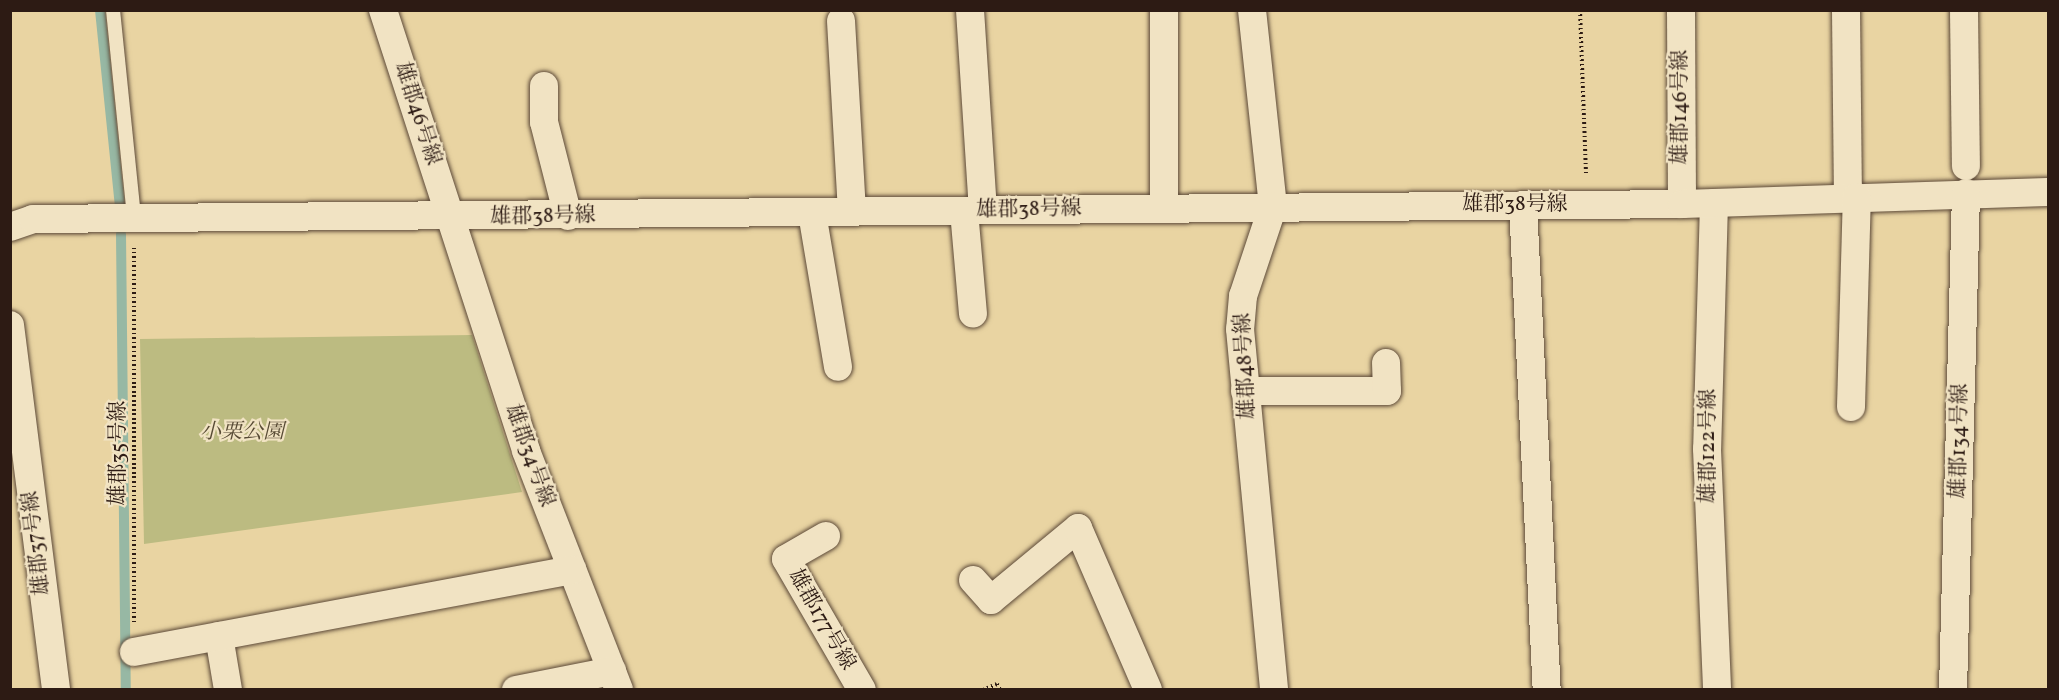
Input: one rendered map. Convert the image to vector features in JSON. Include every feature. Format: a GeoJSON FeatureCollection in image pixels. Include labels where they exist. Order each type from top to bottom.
{"type":"FeatureCollection","features":[{"type":"Feature","properties":{"kind":"street","name":"雄郡46号線"},"geometry":{"type":"LineString","coordinates":[[383,10],[451,218]]}},
{"type":"Feature","properties":{"kind":"street"},"geometry":{"type":"LineString","coordinates":[[970,10],[974,211],[973,314]]}},
{"type":"Feature","properties":{"kind":"street"},"geometry":{"type":"LineString","coordinates":[[1164,10],[1164,207]]}},
{"type":"Feature","properties":{"kind":"street","name":"雄郡48号線"},"geometry":{"type":"LineString","coordinates":[[1252,10],[1273,206],[1243,296],[1245,391],[1274,690]]}},
{"type":"Feature","properties":{"kind":"street","name":"雄郡146号線"},"geometry":{"type":"LineString","coordinates":[[1681,10],[1682,204]]}},
{"type":"Feature","properties":{"kind":"street"},"geometry":{"type":"LineString","coordinates":[[1846,10],[1853,197],[1851,407]]}},
{"type":"Feature","properties":{"kind":"street","name":"雄郡134号線"},"geometry":{"type":"LineString","coordinates":[[1953,690],[1966,180],[1964,10]]}},
{"type":"Feature","properties":{"kind":"street"},"geometry":{"type":"LineString","coordinates":[[841,21],[852,212]]}},
{"type":"Feature","properties":{"kind":"street"},"geometry":{"type":"LineString","coordinates":[[544,86],[544,122],[568,216]]}},
{"type":"Feature","properties":{"kind":"street","name":"雄郡38号線"},"geometry":{"type":"LineString","coordinates":[[10,227],[33,219],[451,218],[1164,207],[1682,204],[1853,197],[1966,180],[2049,192]]}},
{"type":"Feature","properties":{"kind":"street","name":"雄郡122号線"},"geometry":{"type":"LineString","coordinates":[[1714,203],[1707,449],[1717,690]]}},
{"type":"Feature","properties":{"kind":"street"},"geometry":{"type":"LineString","coordinates":[[1523,205],[1547,690]]}},
{"type":"Feature","properties":{"kind":"street"},"geometry":{"type":"LineString","coordinates":[[812,213],[838,368]]}},
{"type":"Feature","properties":{"kind":"street","name":"雄郡34号線"},"geometry":{"type":"LineString","coordinates":[[451,218],[526,451],[615,680]]}},
{"type":"Feature","properties":{"kind":"street","name":"雄郡37号線"},"geometry":{"type":"LineString","coordinates":[[10,325],[56,690]]}},
{"type":"Feature","properties":{"kind":"street"},"geometry":{"type":"LineString","coordinates":[[1245,391],[1387,391],[1386,363]]}},
{"type":"Feature","properties":{"kind":"street"},"geometry":{"type":"LineString","coordinates":[[973,580],[991,600],[1078,528],[1148,690]]}},
{"type":"Feature","properties":{"kind":"street","name":"雄郡177号線"},"geometry":{"type":"LineString","coordinates":[[826,536],[786,560],[862,690]]}},
{"type":"Feature","properties":{"kind":"street"},"geometry":{"type":"LineString","coordinates":[[134,652],[572,570]]}},
{"type":"Feature","properties":{"kind":"street"},"geometry":{"type":"LineString","coordinates":[[219,636],[228,690]]}},
{"type":"Feature","properties":{"kind":"street"},"geometry":{"type":"LineString","coordinates":[[516,690],[615,680]]}},
{"type":"Feature","properties":{"kind":"lane"},"geometry":{"type":"LineString","coordinates":[[113,10],[134,218]]}},
{"type":"Feature","properties":{"kind":"path"},"geometry":{"type":"LineString","coordinates":[[1580,10],[1588,204]]}},
{"type":"Feature","properties":{"kind":"path","name":"雄郡35号線"},"geometry":{"type":"LineString","coordinates":[[134,218],[134,652]]}},
{"type":"Feature","properties":{"kind":"path"},"geometry":{"type":"LineString","coordinates":[[983,690],[997,684],[1000,690]]}},
{"type":"Feature","properties":{"kind":"green space","name":"小栗公園"},"geometry":{"type":"Polygon","coordinates":[[[472,335],[522,492],[144,544],[140,339],[472,335]]]}},
{"type":"Feature","properties":{"kind":"waterway"},"geometry":{"type":"LineString","coordinates":[[100,10],[120,206]]}},
{"type":"Feature","properties":{"kind":"waterway"},"geometry":{"type":"LineString","coordinates":[[121,234],[126,690]]}}]}
